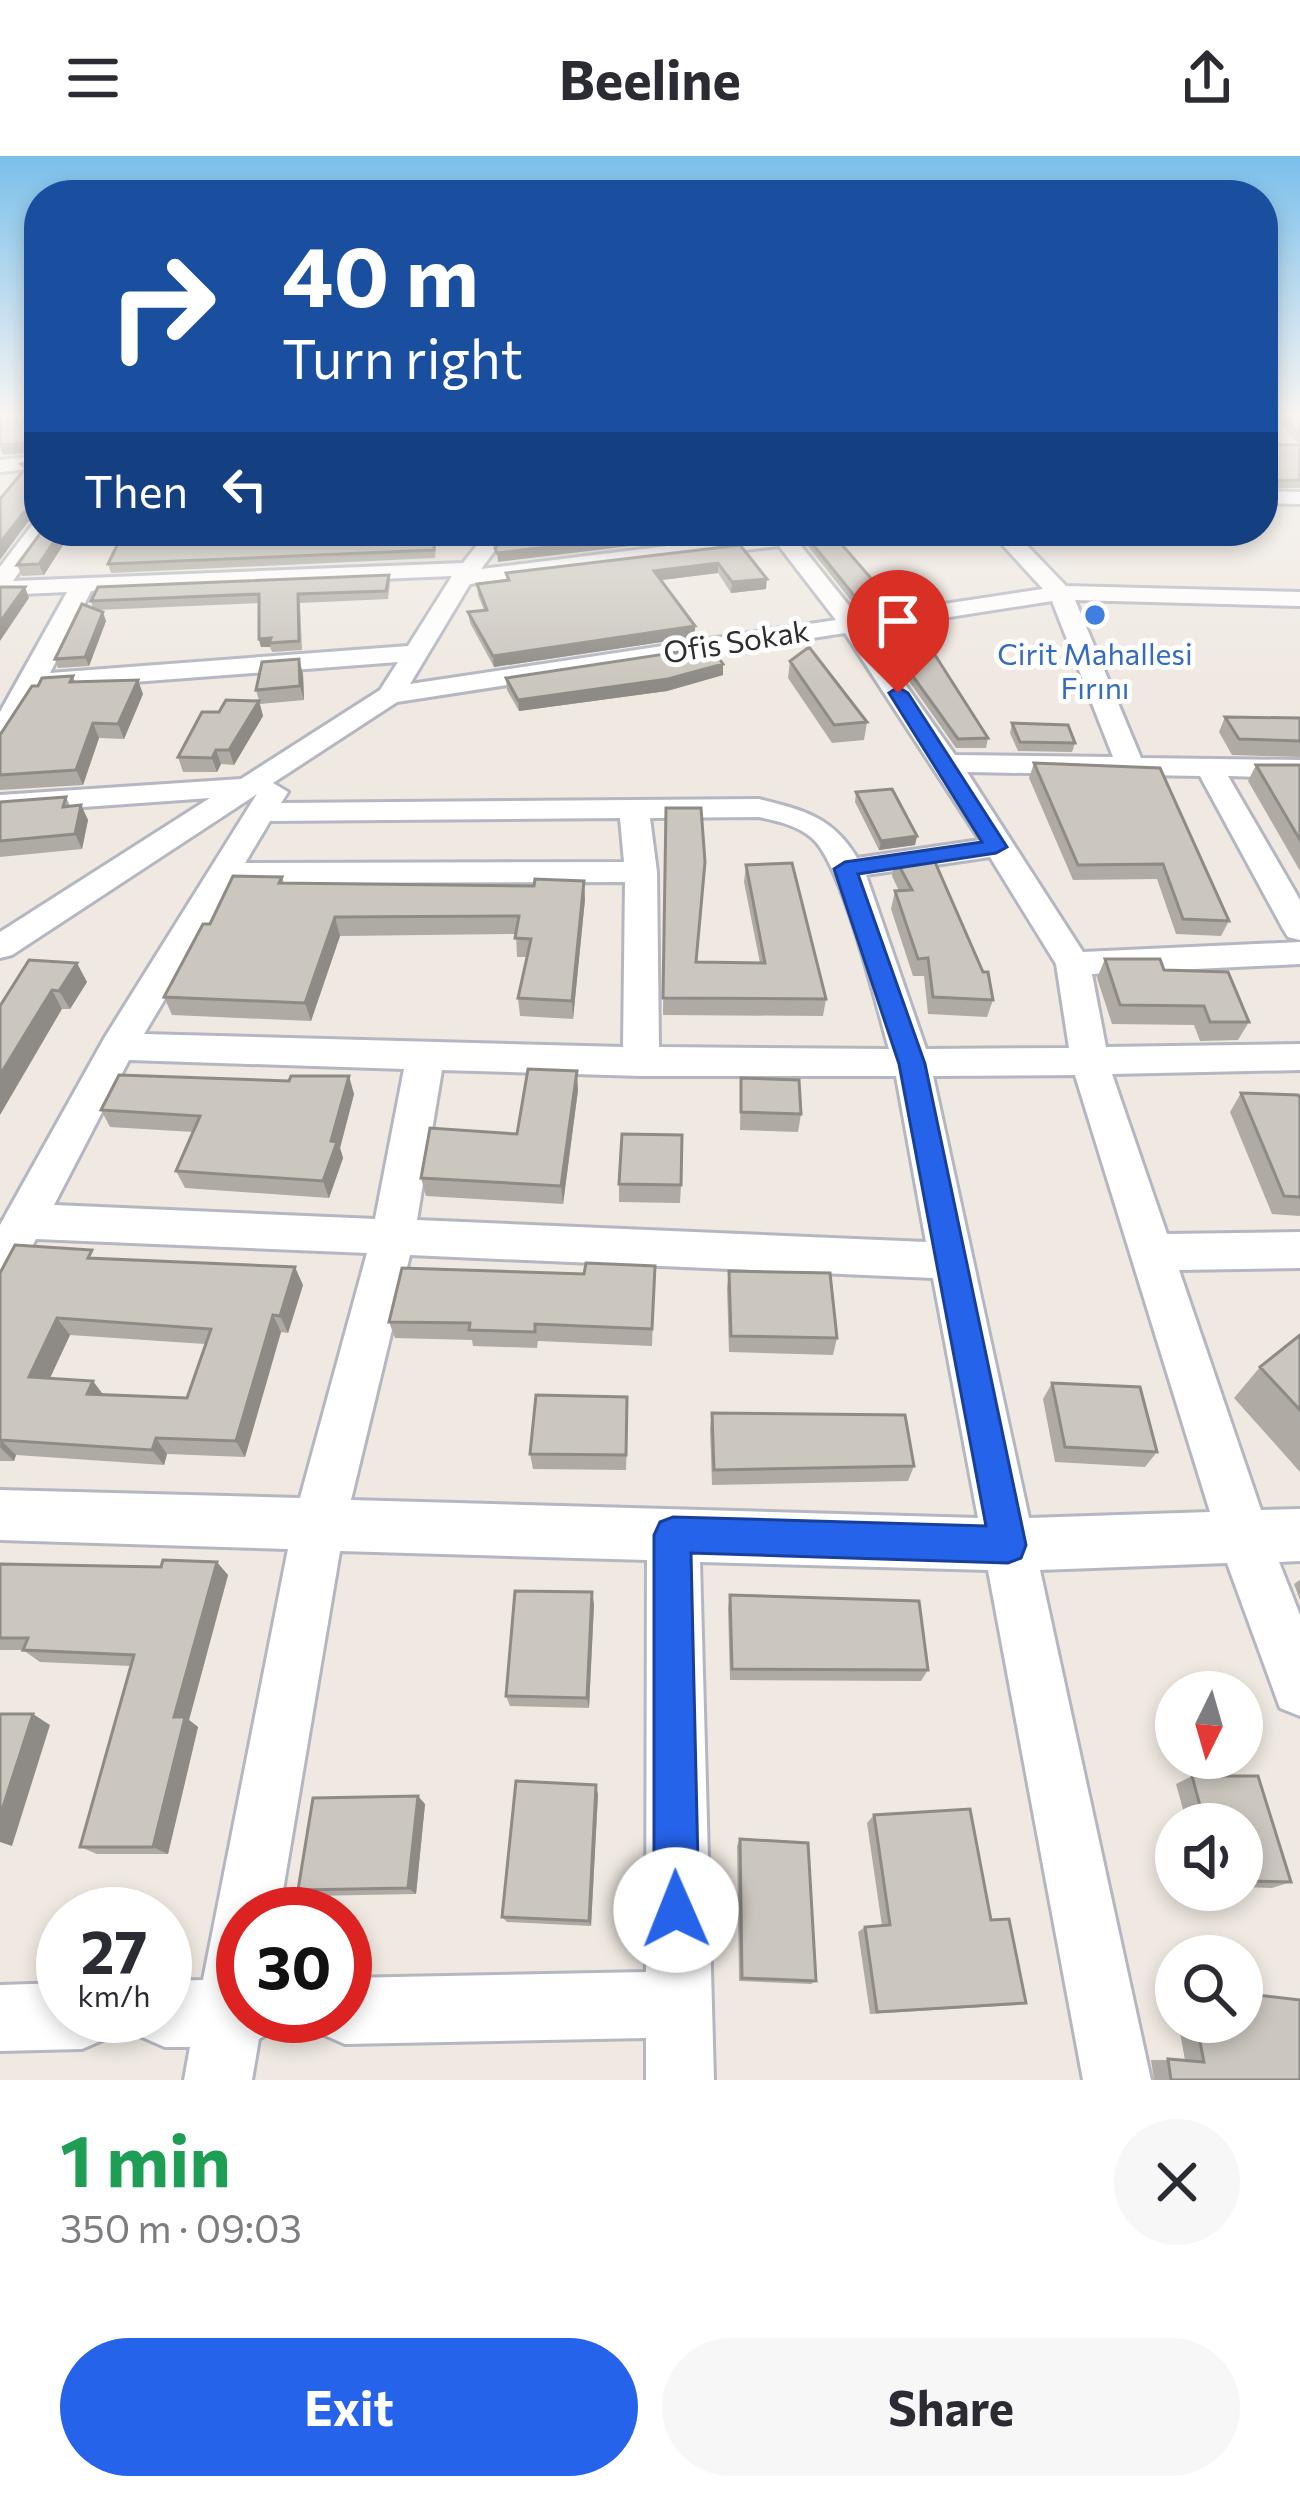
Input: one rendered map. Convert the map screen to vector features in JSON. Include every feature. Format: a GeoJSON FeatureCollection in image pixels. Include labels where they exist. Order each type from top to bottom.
{"type":"FeatureCollection","features":[{"type":"Feature","properties":{"kind":"street"},"geometry":{"type":"LineString","coordinates":[[0,585],[27,546]]}},
{"type":"Feature","properties":{"kind":"street"},"geometry":{"type":"LineString","coordinates":[[0,947],[254,800],[301,753],[390,695],[487,546]]}},
{"type":"Feature","properties":{"kind":"street"},"geometry":{"type":"LineString","coordinates":[[0,585],[465,574],[692,546]]}},
{"type":"Feature","properties":{"kind":"street"},"geometry":{"type":"LineString","coordinates":[[790,546],[850,622],[947,764],[1073,964],[1090,1063],[1243,1535],[1300,1688]]}},
{"type":"Feature","properties":{"kind":"street"},"geometry":{"type":"LineString","coordinates":[[1015,546],[1060,593],[1130,765]]}},
{"type":"Feature","properties":{"kind":"street"},"geometry":{"type":"LineString","coordinates":[[4,718],[33,682],[83,584]]}},
{"type":"Feature","properties":{"kind":"street","name":"Ofis Sokak"},"geometry":{"type":"LineString","coordinates":[[390,695],[1060,593],[1300,599]]}},
{"type":"Feature","properties":{"kind":"street"},"geometry":{"type":"LineString","coordinates":[[33,682],[414,652]]}},
{"type":"Feature","properties":{"kind":"street"},"geometry":{"type":"LineString","coordinates":[[947,764],[1300,769]]}},
{"type":"Feature","properties":{"kind":"street"},"geometry":{"type":"LineString","coordinates":[[1209,767],[1300,929]]}},
{"type":"Feature","properties":{"kind":"street"},"geometry":{"type":"LineString","coordinates":[[0,1266],[118,1046],[223,873],[254,800]]}},
{"type":"Feature","properties":{"kind":"street"},"geometry":{"type":"LineString","coordinates":[[0,804],[254,800],[634,811],[759,808],[803,819],[828,836],[845,869],[912,1064],[1117,2080]]}},
{"type":"Feature","properties":{"kind":"street"},"geometry":{"type":"LineString","coordinates":[[634,811],[641,872],[641,1063]]}},
{"type":"Feature","properties":{"kind":"street"},"geometry":{"type":"LineString","coordinates":[[845,869],[996,847]]}},
{"type":"Feature","properties":{"kind":"street"},"geometry":{"type":"LineString","coordinates":[[223,873],[641,872]]}},
{"type":"Feature","properties":{"kind":"street"},"geometry":{"type":"LineString","coordinates":[[1073,964],[1300,953]]}},
{"type":"Feature","properties":{"kind":"street"},"geometry":{"type":"LineString","coordinates":[[118,1046],[641,1063],[1090,1063],[1300,1057]]}},
{"type":"Feature","properties":{"kind":"street"},"geometry":{"type":"LineString","coordinates":[[252,1887],[319,1524],[393,1237],[425,1058]]}},
{"type":"Feature","properties":{"kind":"street"},"geometry":{"type":"LineString","coordinates":[[26,1221],[951,1261]]}},
{"type":"Feature","properties":{"kind":"street"},"geometry":{"type":"LineString","coordinates":[[1152,1252],[1300,1250]]}},
{"type":"Feature","properties":{"kind":"street"},"geometry":{"type":"LineString","coordinates":[[0,1515],[1008,1545],[1300,1535]]}},
{"type":"Feature","properties":{"kind":"street"},"geometry":{"type":"LineString","coordinates":[[673,1535],[680,2080]]}},
{"type":"Feature","properties":{"kind":"street"},"geometry":{"type":"LineString","coordinates":[[372,2011],[677,2005]]}},
{"type":"Feature","properties":{"kind":"street"},"geometry":{"type":"LineString","coordinates":[[212,2013],[218,2080]]}},
{"type":"Feature","properties":{"kind":"street"},"geometry":{"type":"LineString","coordinates":[[0,2018],[36,2017]]}},
{"type":"Feature","properties":{"kind":"building"},"geometry":{"type":"Polygon","coordinates":[[[0,502],[24,502],[24,512],[0,543],[0,502]]]}},
{"type":"Feature","properties":{"kind":"building"},"geometry":{"type":"Polygon","coordinates":[[[31,546],[51,546],[39,564],[17,565],[31,546]]]}},
{"type":"Feature","properties":{"kind":"building"},"geometry":{"type":"Polygon","coordinates":[[[117,546],[434,546],[434,550],[108,564],[117,546]]]}},
{"type":"Feature","properties":{"kind":"building"},"geometry":{"type":"Polygon","coordinates":[[[496,546],[556,546],[497,553],[496,546]]]}},
{"type":"Feature","properties":{"kind":"building"},"geometry":{"type":"Polygon","coordinates":[[[741,546],[767,579],[732,582],[718,563],[654,571],[695,626],[493,656],[468,612],[487,610],[477,584],[509,580],[506,573],[741,546]]]}},
{"type":"Feature","properties":{"kind":"building"},"geometry":{"type":"Polygon","coordinates":[[[814,546],[843,546],[889,599],[861,604],[814,546]]]}},
{"type":"Feature","properties":{"kind":"building"},"geometry":{"type":"Polygon","coordinates":[[[389,575],[386,591],[298,594],[299,641],[259,639],[259,594],[91,601],[98,587],[389,575]]]}},
{"type":"Feature","properties":{"kind":"building"},"geometry":{"type":"Polygon","coordinates":[[[0,587],[25,587],[0,622],[0,587]]]}},
{"type":"Feature","properties":{"kind":"building"},"geometry":{"type":"Polygon","coordinates":[[[82,604],[103,612],[85,657],[55,659],[82,604]]]}},
{"type":"Feature","properties":{"kind":"building"},"geometry":{"type":"Polygon","coordinates":[[[912,619],[988,738],[958,739],[876,625],[912,619]]]}},
{"type":"Feature","properties":{"kind":"building"},"geometry":{"type":"Polygon","coordinates":[[[711,647],[723,664],[668,679],[518,700],[506,678],[711,647]]]}},
{"type":"Feature","properties":{"kind":"building"},"geometry":{"type":"Polygon","coordinates":[[[809,647],[867,722],[834,725],[790,661],[809,647]]]}},
{"type":"Feature","properties":{"kind":"building"},"geometry":{"type":"Polygon","coordinates":[[[299,659],[300,686],[256,690],[262,662],[299,659]]]}},
{"type":"Feature","properties":{"kind":"building"},"geometry":{"type":"Polygon","coordinates":[[[73,676],[70,682],[138,680],[118,724],[93,723],[76,770],[0,775],[0,735],[32,686],[38,686],[42,678],[73,676]]]}},
{"type":"Feature","properties":{"kind":"building"},"geometry":{"type":"Polygon","coordinates":[[[226,700],[259,701],[229,750],[216,750],[212,758],[178,757],[202,712],[219,712],[226,700]]]}},
{"type":"Feature","properties":{"kind":"building"},"geometry":{"type":"Polygon","coordinates":[[[1225,717],[1300,718],[1300,741],[1239,739],[1225,717]]]}},
{"type":"Feature","properties":{"kind":"building"},"geometry":{"type":"Polygon","coordinates":[[[1012,723],[1068,725],[1075,743],[1020,742],[1012,723]]]}},
{"type":"Feature","properties":{"kind":"building"},"geometry":{"type":"Polygon","coordinates":[[[1034,763],[1160,768],[1229,921],[1183,919],[1163,864],[1078,865],[1034,763]]]}},
{"type":"Feature","properties":{"kind":"building"},"geometry":{"type":"Polygon","coordinates":[[[1256,765],[1300,765],[1300,840],[1256,765]]]}},
{"type":"Feature","properties":{"kind":"building"},"geometry":{"type":"Polygon","coordinates":[[[892,789],[917,836],[881,841],[856,792],[892,789]]]}},
{"type":"Feature","properties":{"kind":"building"},"geometry":{"type":"Polygon","coordinates":[[[66,797],[63,807],[81,805],[75,834],[0,841],[0,802],[66,797]]]}},
{"type":"Feature","properties":{"kind":"building"},"geometry":{"type":"Polygon","coordinates":[[[666,808],[701,808],[705,862],[696,962],[765,963],[746,865],[792,863],[826,999],[663,998],[666,808]]]}},
{"type":"Feature","properties":{"kind":"building"},"geometry":{"type":"Polygon","coordinates":[[[931,853],[983,972],[988,972],[993,1000],[933,997],[928,958],[918,959],[895,891],[912,890],[895,858],[931,853]]]}},
{"type":"Feature","properties":{"kind":"building"},"geometry":{"type":"Polygon","coordinates":[[[233,876],[282,877],[279,883],[534,886],[535,879],[584,881],[572,1001],[518,998],[531,939],[515,938],[519,916],[335,917],[305,1003],[164,997],[203,924],[210,924],[233,876]]]}},
{"type":"Feature","properties":{"kind":"building"},"geometry":{"type":"Polygon","coordinates":[[[1105,959],[1160,959],[1164,970],[1228,972],[1249,1022],[1210,1022],[1204,1006],[1120,1005],[1105,959]]]}},
{"type":"Feature","properties":{"kind":"building"},"geometry":{"type":"Polygon","coordinates":[[[29,960],[77,963],[59,991],[52,990],[0,1075],[0,1006],[29,960]]]}},
{"type":"Feature","properties":{"kind":"building"},"geometry":{"type":"Polygon","coordinates":[[[528,1069],[577,1071],[561,1186],[421,1178],[430,1128],[517,1134],[528,1069]]]}},
{"type":"Feature","properties":{"kind":"building"},"geometry":{"type":"Polygon","coordinates":[[[119,1075],[289,1081],[291,1076],[349,1076],[331,1141],[337,1142],[323,1181],[176,1171],[200,1116],[101,1110],[119,1075]]]}},
{"type":"Feature","properties":{"kind":"building"},"geometry":{"type":"Polygon","coordinates":[[[741,1078],[799,1080],[801,1114],[741,1112],[741,1078]]]}},
{"type":"Feature","properties":{"kind":"building"},"geometry":{"type":"Polygon","coordinates":[[[1241,1093],[1300,1098],[1300,1197],[1284,1196],[1241,1093]]]}},
{"type":"Feature","properties":{"kind":"building"},"geometry":{"type":"Polygon","coordinates":[[[622,1134],[682,1135],[681,1185],[619,1184],[622,1134]]]}},
{"type":"Feature","properties":{"kind":"building"},"geometry":{"type":"Polygon","coordinates":[[[15,1245],[92,1250],[88,1258],[295,1267],[280,1316],[273,1315],[236,1441],[156,1438],[152,1450],[0,1442],[0,1273],[15,1245]],[[57,1318],[29,1377],[93,1381],[87,1394],[187,1398],[211,1329],[57,1318]]]}},
{"type":"Feature","properties":{"kind":"building"},"geometry":{"type":"Polygon","coordinates":[[[586,1263],[655,1266],[652,1329],[535,1324],[535,1332],[469,1330],[470,1323],[389,1322],[402,1268],[584,1274],[586,1263]]]}},
{"type":"Feature","properties":{"kind":"building"},"geometry":{"type":"Polygon","coordinates":[[[729,1271],[830,1273],[837,1338],[731,1336],[729,1271]]]}},
{"type":"Feature","properties":{"kind":"building"},"geometry":{"type":"Polygon","coordinates":[[[1300,1335],[1300,1410],[1260,1367],[1300,1335]]]}},
{"type":"Feature","properties":{"kind":"building"},"geometry":{"type":"Polygon","coordinates":[[[1052,1383],[1140,1387],[1157,1452],[1065,1447],[1052,1383]]]}},
{"type":"Feature","properties":{"kind":"building"},"geometry":{"type":"Polygon","coordinates":[[[536,1395],[627,1397],[626,1455],[530,1454],[536,1395]]]}},
{"type":"Feature","properties":{"kind":"building"},"geometry":{"type":"Polygon","coordinates":[[[712,1413],[905,1415],[914,1466],[714,1470],[712,1413]]]}},
{"type":"Feature","properties":{"kind":"building"},"geometry":{"type":"Polygon","coordinates":[[[163,1560],[217,1562],[174,1717],[185,1717],[153,1847],[80,1847],[134,1655],[23,1650],[28,1638],[0,1638],[0,1564],[161,1567],[163,1560]]]}},
{"type":"Feature","properties":{"kind":"building"},"geometry":{"type":"Polygon","coordinates":[[[515,1591],[592,1592],[587,1698],[506,1696],[515,1591]]]}},
{"type":"Feature","properties":{"kind":"building"},"geometry":{"type":"Polygon","coordinates":[[[730,1595],[919,1601],[928,1670],[732,1669],[730,1595]]]}},
{"type":"Feature","properties":{"kind":"building"},"geometry":{"type":"Polygon","coordinates":[[[0,1714],[33,1714],[0,1816],[0,1714]]]}},
{"type":"Feature","properties":{"kind":"building"},"geometry":{"type":"Polygon","coordinates":[[[1193,1779],[1259,1779],[1291,1882],[1263,1881],[1263,1803],[1199,1803],[1193,1779]]]}},
{"type":"Feature","properties":{"kind":"building"},"geometry":{"type":"Polygon","coordinates":[[[516,1781],[596,1785],[589,1921],[502,1917],[516,1781]]]}},
{"type":"Feature","properties":{"kind":"building"},"geometry":{"type":"Polygon","coordinates":[[[418,1796],[408,1888],[298,1887],[313,1798],[418,1796]]]}},
{"type":"Feature","properties":{"kind":"building"},"geometry":{"type":"Polygon","coordinates":[[[970,1809],[991,1920],[1009,1919],[1026,2003],[877,2012],[865,1927],[890,1925],[874,1815],[970,1809]]]}},
{"type":"Feature","properties":{"kind":"building"},"geometry":{"type":"Polygon","coordinates":[[[740,1839],[808,1843],[816,1981],[742,1978],[740,1839]]]}},
{"type":"Feature","properties":{"kind":"building"},"geometry":{"type":"Polygon","coordinates":[[[1263,1996],[1300,2000],[1300,2080],[1171,2080],[1168,2059],[1204,2062],[1200,2043],[1263,2043],[1263,1996]]]}},
{"type":"Feature","properties":{"kind":"place","name":"Cirit Mahallesi Fırını"},"geometry":{"type":"Point","coordinates":[1095,615]}},
{"type":"Feature","properties":{"kind":"route"},"geometry":{"type":"LineString","coordinates":[[676,1910],[673,1535],[1008,1545],[912,1064],[845,869],[996,847],[898,693]]}}]}
